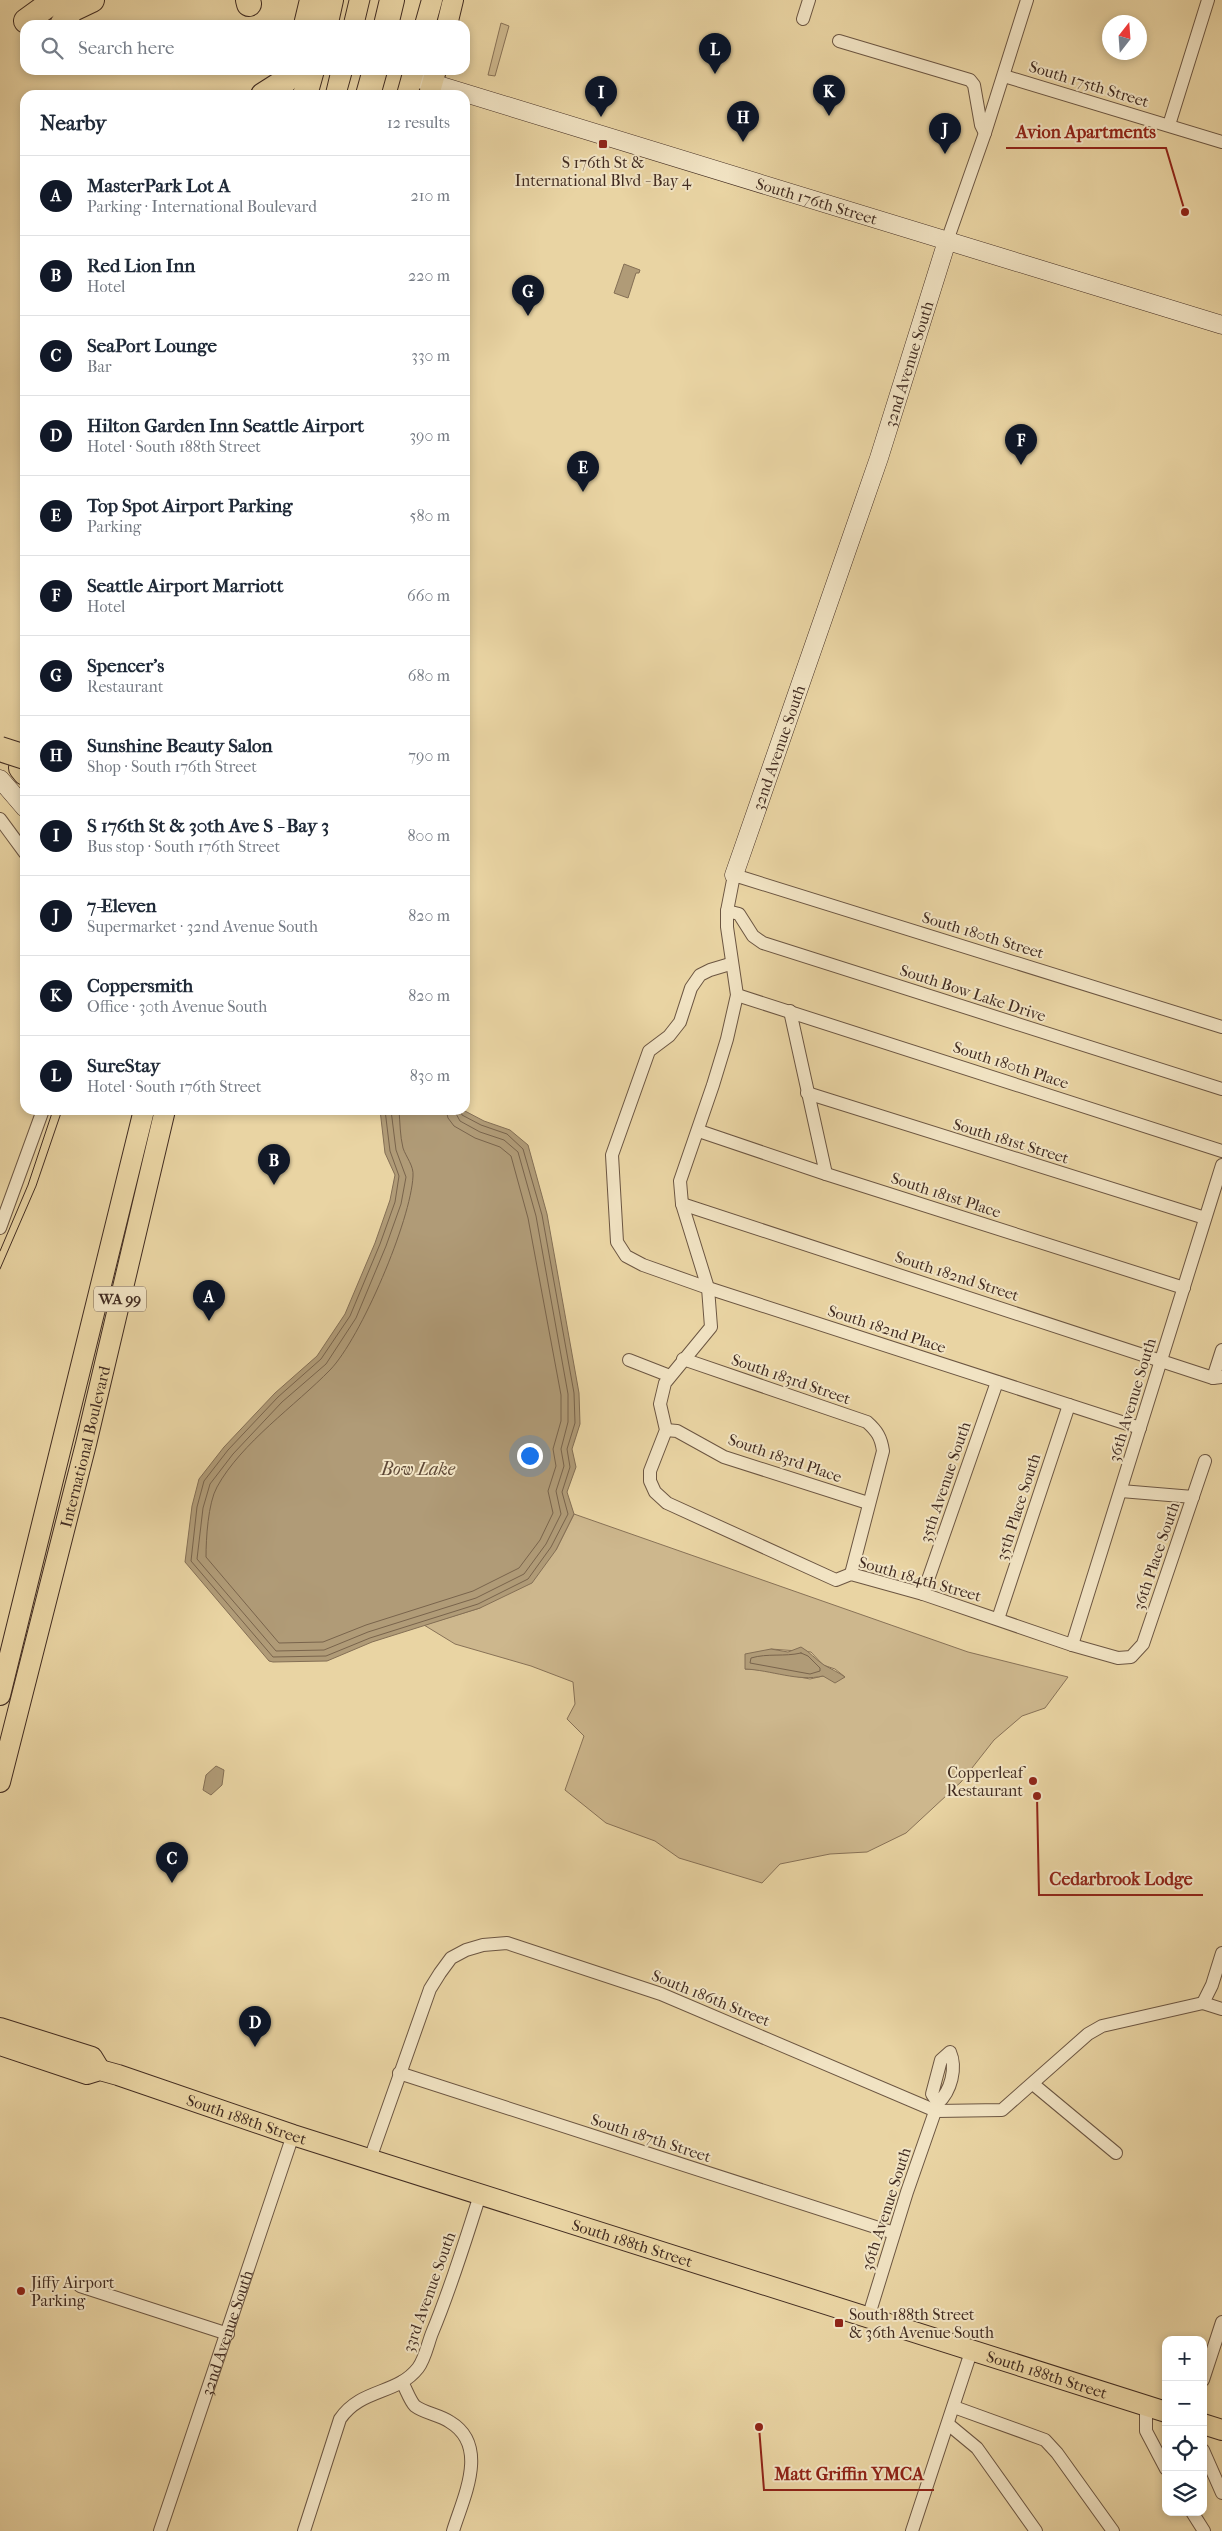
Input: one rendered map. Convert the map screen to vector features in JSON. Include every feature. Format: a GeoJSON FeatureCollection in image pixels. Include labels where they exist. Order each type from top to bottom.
{"type":"FeatureCollection","features":[{"type":"Feature","properties":{"kind":"highway"},"geometry":{"type":"LineString","coordinates":[[27,20],[55,0]]}},
{"type":"Feature","properties":{"kind":"highway"},"geometry":{"type":"LineString","coordinates":[[65,20],[71,10],[92,0]]}},
{"type":"Feature","properties":{"kind":"highway"},"geometry":{"type":"LineString","coordinates":[[387,20],[392,0]]}},
{"type":"Feature","properties":{"kind":"highway"},"geometry":{"type":"LineString","coordinates":[[271,90],[285,81],[290,75]]}},
{"type":"Feature","properties":{"kind":"highway"},"geometry":{"type":"LineString","coordinates":[[306,90],[311,75]]}},
{"type":"Feature","properties":{"kind":"highway"},"geometry":{"type":"LineString","coordinates":[[369,90],[374,75]]}},
{"type":"Feature","properties":{"kind":"highway"},"geometry":{"type":"LineString","coordinates":[[0,749],[19,770]]}},
{"type":"Feature","properties":{"kind":"main road"},"geometry":{"type":"LineString","coordinates":[[426,20],[432,0]]}},
{"type":"Feature","properties":{"kind":"main road"},"geometry":{"type":"LineString","coordinates":[[448,20],[453,0]]}},
{"type":"Feature","properties":{"kind":"main road","name":"International Boulevard"},"geometry":{"type":"LineString","coordinates":[[0,1695],[143,1115]]}},
{"type":"Feature","properties":{"kind":"main road","name":"International Boulevard"},"geometry":{"type":"LineString","coordinates":[[0,1782],[88,1435],[165,1115]]}},
{"type":"Feature","properties":{"kind":"main road","name":"South 188th Street"},"geometry":{"type":"LineString","coordinates":[[0,2028],[92,2058],[100,2070]]}},
{"type":"Feature","properties":{"kind":"main road","name":"South 188th Street"},"geometry":{"type":"LineString","coordinates":[[0,2045],[87,2074],[100,2070],[480,2195],[971,2352],[1162,2411]]}},
{"type":"Feature","properties":{"kind":"main road"},"geometry":{"type":"LineString","coordinates":[[1207,2425],[1222,2430]]}},
{"type":"Feature","properties":{"kind":"street"},"geometry":{"type":"LineString","coordinates":[[803,19],[809,0]]}},
{"type":"Feature","properties":{"kind":"street","name":"32nd Avenue South"},"geometry":{"type":"LineString","coordinates":[[666,1430],[660,1404],[665,1383],[710,1328],[708,1288],[682,1204],[680,1181],[699,1131],[727,1038],[737,995],[730,964],[727,911],[734,875],[879,458],[947,241],[985,133],[1028,0]]}},
{"type":"Feature","properties":{"kind":"street"},"geometry":{"type":"LineString","coordinates":[[1169,125],[1208,0]]}},
{"type":"Feature","properties":{"kind":"street"},"geometry":{"type":"LineString","coordinates":[[839,41],[970,80],[974,85],[981,125],[985,133]]}},
{"type":"Feature","properties":{"kind":"street","name":"South 175th Street"},"geometry":{"type":"LineString","coordinates":[[1004,76],[1222,142]]}},
{"type":"Feature","properties":{"kind":"street","name":"South 176th Street"},"geometry":{"type":"LineString","coordinates":[[411,81],[433,83],[456,90]]}},
{"type":"Feature","properties":{"kind":"street","name":"South 176th Street"},"geometry":{"type":"LineString","coordinates":[[470,94],[1222,325]]}},
{"type":"Feature","properties":{"kind":"street"},"geometry":{"type":"LineString","coordinates":[[0,741],[19,770]]}},
{"type":"Feature","properties":{"kind":"street"},"geometry":{"type":"LineString","coordinates":[[0,819],[20,846]]}},
{"type":"Feature","properties":{"kind":"street","name":"South 180th Street"},"geometry":{"type":"LineString","coordinates":[[734,875],[1222,1027]]}},
{"type":"Feature","properties":{"kind":"street","name":"South Bow Lake Drive"},"geometry":{"type":"LineString","coordinates":[[727,911],[739,914],[753,936],[763,943],[1222,1089]]}},
{"type":"Feature","properties":{"kind":"street","name":"South 182nd Place"},"geometry":{"type":"LineString","coordinates":[[730,964],[710,970],[700,976],[691,988],[680,1022],[669,1036],[649,1051],[612,1155],[617,1242],[626,1256],[643,1265],[708,1288],[1140,1428]]}},
{"type":"Feature","properties":{"kind":"street","name":"South 180th Place"},"geometry":{"type":"LineString","coordinates":[[737,995],[1222,1151]]}},
{"type":"Feature","properties":{"kind":"street"},"geometry":{"type":"LineString","coordinates":[[790,1011],[826,1174]]}},
{"type":"Feature","properties":{"kind":"street","name":"South 181st Street"},"geometry":{"type":"LineString","coordinates":[[807,1093],[1206,1218]]}},
{"type":"Feature","properties":{"kind":"street"},"geometry":{"type":"LineString","coordinates":[[0,1228],[41,1115]]}},
{"type":"Feature","properties":{"kind":"street","name":"South 181st Place"},"geometry":{"type":"LineString","coordinates":[[699,1131],[826,1174],[1184,1288]]}},
{"type":"Feature","properties":{"kind":"street","name":"36th Avenue South"},"geometry":{"type":"LineString","coordinates":[[1072,1645],[1222,1165]]}},
{"type":"Feature","properties":{"kind":"street","name":"South 182nd Street"},"geometry":{"type":"LineString","coordinates":[[682,1204],[1161,1359],[1219,1380]]}},
{"type":"Feature","properties":{"kind":"street"},"geometry":{"type":"LineString","coordinates":[[1219,1380],[1222,1350]]}},
{"type":"Feature","properties":{"kind":"street","name":"South 183rd Street"},"geometry":{"type":"LineString","coordinates":[[683,1359],[867,1422],[881,1438],[883,1451],[868,1503]]}},
{"type":"Feature","properties":{"kind":"street"},"geometry":{"type":"LineString","coordinates":[[629,1360],[670,1376]]}},
{"type":"Feature","properties":{"kind":"street","name":"35th Avenue South"},"geometry":{"type":"LineString","coordinates":[[923,1594],[997,1382]]}},
{"type":"Feature","properties":{"kind":"street","name":"35th Place South"},"geometry":{"type":"LineString","coordinates":[[998,1619],[1069,1405]]}},
{"type":"Feature","properties":{"kind":"street","name":"South 184th Street"},"geometry":{"type":"LineString","coordinates":[[666,1430],[650,1471],[650,1481],[656,1492],[667,1503],[836,1580],[851,1574],[923,1594],[1072,1645],[1118,1658],[1131,1656]]}},
{"type":"Feature","properties":{"kind":"street","name":"South 183rd Place"},"geometry":{"type":"LineString","coordinates":[[666,1430],[677,1431],[724,1457],[868,1503]]}},
{"type":"Feature","properties":{"kind":"street","name":"36th Place South"},"geometry":{"type":"LineString","coordinates":[[1131,1656],[1143,1644],[1205,1462]]}},
{"type":"Feature","properties":{"kind":"street"},"geometry":{"type":"LineString","coordinates":[[1121,1491],[1193,1497]]}},
{"type":"Feature","properties":{"kind":"street"},"geometry":{"type":"LineString","coordinates":[[851,1574],[868,1503]]}},
{"type":"Feature","properties":{"kind":"street","name":"South 186th Street"},"geometry":{"type":"LineString","coordinates":[[399,2074],[430,1989],[450,1958],[466,1950],[483,1945],[507,1943],[660,1994],[937,2107]]}},
{"type":"Feature","properties":{"kind":"street"},"geometry":{"type":"LineString","coordinates":[[1203,2003],[1212,1985],[1222,1953]]}},
{"type":"Feature","properties":{"kind":"street"},"geometry":{"type":"LineString","coordinates":[[937,2107],[1002,2110],[1034,2084],[1088,2034],[1102,2026],[1203,2003],[1222,2009]]}},
{"type":"Feature","properties":{"kind":"street"},"geometry":{"type":"LineString","coordinates":[[370,2159],[399,2074]]}},
{"type":"Feature","properties":{"kind":"street","name":"South 187th Street"},"geometry":{"type":"LineString","coordinates":[[399,2074],[894,2234]]}},
{"type":"Feature","properties":{"kind":"street"},"geometry":{"type":"LineString","coordinates":[[1034,2084],[1116,2153]]}},
{"type":"Feature","properties":{"kind":"street","name":"36th Avenue South"},"geometry":{"type":"LineString","coordinates":[[868,2318],[937,2107]]}},
{"type":"Feature","properties":{"kind":"street","name":"32nd Avenue South"},"geometry":{"type":"LineString","coordinates":[[160,2531],[294,2135]]}},
{"type":"Feature","properties":{"kind":"street","name":"33rd Avenue South"},"geometry":{"type":"LineString","coordinates":[[304,2531],[340,2419],[356,2400],[402,2382],[418,2368],[443,2306],[480,2195]]}},
{"type":"Feature","properties":{"kind":"street"},"geometry":{"type":"LineString","coordinates":[[80,2286],[228,2334]]}},
{"type":"Feature","properties":{"kind":"street"},"geometry":{"type":"LineString","coordinates":[[1207,2368],[1222,2322]]}},
{"type":"Feature","properties":{"kind":"street"},"geometry":{"type":"LineString","coordinates":[[912,2531],[971,2352]]}},
{"type":"Feature","properties":{"kind":"street"},"geometry":{"type":"LineString","coordinates":[[402,2382],[415,2406],[452,2422],[468,2442],[472,2455],[471,2471],[452,2531]]}},
{"type":"Feature","properties":{"kind":"street"},"geometry":{"type":"LineString","coordinates":[[1146,2406],[1146,2431],[1162,2461]]}},
{"type":"Feature","properties":{"kind":"street"},"geometry":{"type":"LineString","coordinates":[[954,2407],[1045,2440],[1057,2453],[1113,2531]]}},
{"type":"Feature","properties":{"kind":"street"},"geometry":{"type":"LineString","coordinates":[[948,2424],[977,2448],[1036,2531]]}},
{"type":"Feature","properties":{"kind":"street"},"geometry":{"type":"LineString","coordinates":[[1207,2459],[1222,2494]]}},
{"type":"Feature","properties":{"kind":"street"},"geometry":{"type":"LineString","coordinates":[[1195,2516],[1204,2531]]}},
{"type":"Feature","properties":{"kind":"shaded area"},"geometry":{"type":"Polygon","coordinates":[[[501,23],[509,26],[495,76],[488,75],[501,23]]]}},
{"type":"Feature","properties":{"kind":"shaded area"},"geometry":{"type":"Polygon","coordinates":[[[574,1514],[968,1652],[1068,1677],[1045,1708],[1022,1716],[994,1740],[961,1782],[906,1833],[867,1852],[830,1854],[780,1864],[762,1883],[679,1858],[655,1841],[606,1823],[565,1790],[584,1736],[567,1719],[575,1704],[573,1682],[531,1666],[455,1644],[424,1625],[480,1608],[556,1550],[574,1514]],[[771,1649],[745,1669],[763,1670],[810,1679],[823,1676],[845,1677],[835,1669],[823,1665],[811,1652],[771,1649]]]}},
{"type":"Feature","properties":{"kind":"water"},"geometry":{"type":"Polygon","coordinates":[[[624,264],[640,270],[639,273],[636,273],[628,298],[614,293],[624,264]]]}},
{"type":"Feature","properties":{"kind":"water","name":"Bow Lake"},"geometry":{"type":"Polygon","coordinates":[[[470,1114],[510,1130],[528,1145],[547,1214],[579,1393],[580,1424],[572,1449],[576,1467],[567,1492],[574,1514],[556,1550],[532,1583],[480,1608],[372,1642],[327,1661],[273,1662],[269,1661],[185,1562],[192,1506],[199,1479],[224,1447],[275,1393],[317,1356],[345,1314],[375,1243],[390,1200],[395,1175],[385,1153],[381,1115],[470,1114]]]}},
{"type":"Feature","properties":{"kind":"water"},"geometry":{"type":"Polygon","coordinates":[[[801,1647],[824,1665],[845,1677],[835,1683],[823,1676],[804,1678],[745,1669],[745,1654],[771,1649],[788,1652],[801,1647]]]}},
{"type":"Feature","properties":{"kind":"water"},"geometry":{"type":"Polygon","coordinates":[[[216,1766],[224,1770],[222,1785],[211,1795],[203,1790],[206,1775],[216,1766]]]}},
{"type":"Feature","properties":{"kind":"tram line"},"geometry":{"type":"LineString","coordinates":[[344,20],[349,0]]}},
{"type":"Feature","properties":{"kind":"tram line"},"geometry":{"type":"LineString","coordinates":[[365,20],[370,0]]}},
{"type":"Feature","properties":{"kind":"tram line"},"geometry":{"type":"LineString","coordinates":[[326,90],[330,75]]}},
{"type":"Feature","properties":{"kind":"tram line"},"geometry":{"type":"LineString","coordinates":[[347,90],[352,75]]}},
{"type":"Feature","properties":{"kind":"tram line"},"geometry":{"type":"LineString","coordinates":[[0,1251],[28,1185],[51,1115]]}},
{"type":"Feature","properties":{"kind":"tram line"},"geometry":{"type":"LineString","coordinates":[[0,1269],[36,1186],[60,1115]]}},
{"type":"Feature","properties":{"kind":"place","name":"SureStay"},"geometry":{"type":"Point","coordinates":[715,74]}},
{"type":"Feature","properties":{"kind":"place","name":"Coppersmith"},"geometry":{"type":"Point","coordinates":[829,116]}},
{"type":"Feature","properties":{"kind":"place","name":"S 176th St & 30th Ave S - Bay 3"},"geometry":{"type":"Point","coordinates":[601,117]}},
{"type":"Feature","properties":{"kind":"place","name":"Sunshine Beauty Salon"},"geometry":{"type":"Point","coordinates":[743,142]}},
{"type":"Feature","properties":{"kind":"place","name":"S 176th St & International Blvd - Bay 4"},"geometry":{"type":"Point","coordinates":[603,144]}},
{"type":"Feature","properties":{"kind":"place","name":"7-Eleven"},"geometry":{"type":"Point","coordinates":[945,154]}},
{"type":"Feature","properties":{"kind":"place","name":"Avion Apartments"},"geometry":{"type":"Point","coordinates":[1185,212]}},
{"type":"Feature","properties":{"kind":"place","name":"Spencer's"},"geometry":{"type":"Point","coordinates":[528,316]}},
{"type":"Feature","properties":{"kind":"place","name":"Seattle Airport Marriott"},"geometry":{"type":"Point","coordinates":[1021,465]}},
{"type":"Feature","properties":{"kind":"place","name":"Top Spot Airport Parking"},"geometry":{"type":"Point","coordinates":[583,492]}},
{"type":"Feature","properties":{"kind":"place","name":"Red Lion Inn"},"geometry":{"type":"Point","coordinates":[274,1185]}},
{"type":"Feature","properties":{"kind":"place","name":"MasterPark Lot A"},"geometry":{"type":"Point","coordinates":[209,1321]}},
{"type":"Feature","properties":{"kind":"place","name":"Copperleaf Restaurant"},"geometry":{"type":"Point","coordinates":[1033,1781]}},
{"type":"Feature","properties":{"kind":"place","name":"Cedarbrook Lodge"},"geometry":{"type":"Point","coordinates":[1037,1796]}},
{"type":"Feature","properties":{"kind":"place","name":"SeaPort Lounge"},"geometry":{"type":"Point","coordinates":[172,1883]}},
{"type":"Feature","properties":{"kind":"place","name":"Hilton Garden Inn Seattle Airport"},"geometry":{"type":"Point","coordinates":[255,2047]}},
{"type":"Feature","properties":{"kind":"place","name":"Jiffy Airport Parking"},"geometry":{"type":"Point","coordinates":[21,2291]}},
{"type":"Feature","properties":{"kind":"place","name":"South 188th Street & 36th Avenue South"},"geometry":{"type":"Point","coordinates":[839,2323]}},
{"type":"Feature","properties":{"kind":"place","name":"Matt Griffin YMCA"},"geometry":{"type":"Point","coordinates":[759,2427]}}]}
